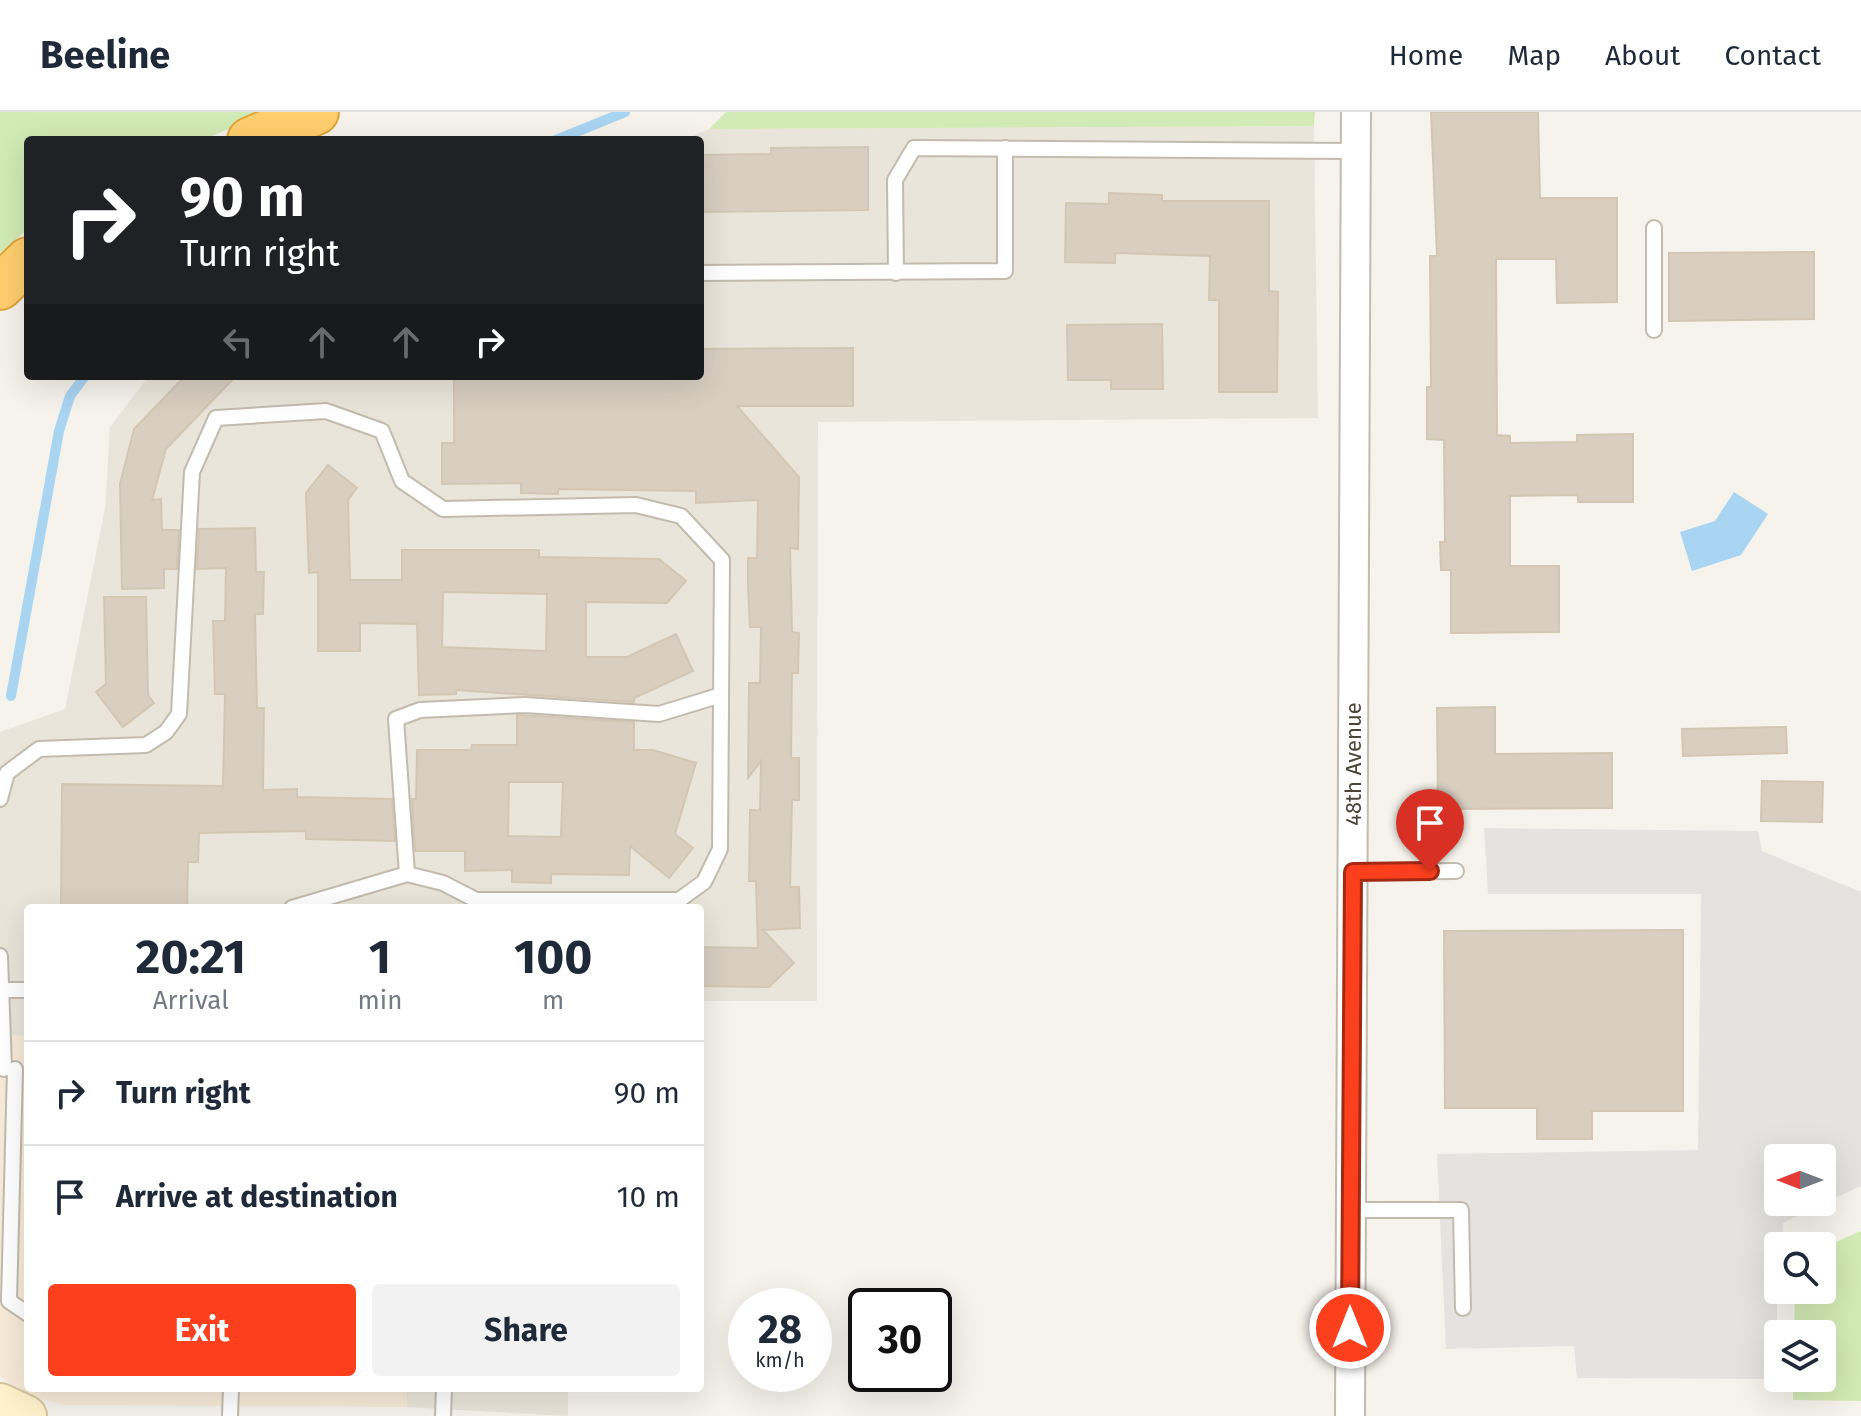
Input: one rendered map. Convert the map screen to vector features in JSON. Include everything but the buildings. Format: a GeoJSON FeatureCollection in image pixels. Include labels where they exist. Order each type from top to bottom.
{"type":"FeatureCollection","features":[{"type":"Feature","properties":{"kind":"highway"},"geometry":{"type":"LineString","coordinates":[[259,136],[316,112]]}},
{"type":"Feature","properties":{"kind":"highway"},"geometry":{"type":"LineString","coordinates":[[0,287],[24,264]]}},
{"type":"Feature","properties":{"kind":"street","name":"48th Avenue"},"geometry":{"type":"LineString","coordinates":[[1350,1416],[1356,112]]}},
{"type":"Feature","properties":{"kind":"street"},"geometry":{"type":"LineString","coordinates":[[0,1404],[26,1416]]}},
{"type":"Feature","properties":{"kind":"lane"},"geometry":{"type":"LineString","coordinates":[[896,273],[895,180],[914,148],[1356,151]]}},
{"type":"Feature","properties":{"kind":"lane"},"geometry":{"type":"LineString","coordinates":[[704,273],[1005,271],[1005,148]]}},
{"type":"Feature","properties":{"kind":"lane"},"geometry":{"type":"LineString","coordinates":[[1654,228],[1654,330]]}},
{"type":"Feature","properties":{"kind":"lane"},"geometry":{"type":"LineString","coordinates":[[0,799],[7,773],[39,749],[146,745],[166,732],[179,714],[192,472],[216,418],[326,411],[382,431],[402,481],[443,509],[636,505],[681,516],[722,560],[720,849],[704,882],[679,900],[476,900],[443,883],[407,874],[304,904]]}},
{"type":"Feature","properties":{"kind":"lane"},"geometry":{"type":"LineString","coordinates":[[407,874],[396,719],[420,710],[525,705],[659,714],[721,695]]}},
{"type":"Feature","properties":{"kind":"lane"},"geometry":{"type":"LineString","coordinates":[[1353,872],[1456,871]]}},
{"type":"Feature","properties":{"kind":"lane"},"geometry":{"type":"LineString","coordinates":[[341,892],[341,904]]}},
{"type":"Feature","properties":{"kind":"lane"},"geometry":{"type":"LineString","coordinates":[[0,956],[12,1069],[9,1301],[24,1311]]}},
{"type":"Feature","properties":{"kind":"lane"},"geometry":{"type":"LineString","coordinates":[[2,990],[24,990]]}},
{"type":"Feature","properties":{"kind":"lane"},"geometry":{"type":"LineString","coordinates":[[13,1152],[24,1160]]}},
{"type":"Feature","properties":{"kind":"lane"},"geometry":{"type":"LineString","coordinates":[[1351,1210],[1461,1210],[1463,1308]]}},
{"type":"Feature","properties":{"kind":"lane"},"geometry":{"type":"LineString","coordinates":[[230,1416],[231,1392]]}},
{"type":"Feature","properties":{"kind":"lane"},"geometry":{"type":"LineString","coordinates":[[443,1416],[444,1392]]}},
{"type":"Feature","properties":{"kind":"shaded area"},"geometry":{"type":"Polygon","coordinates":[[[1314,126],[1318,418],[818,422],[817,1001],[704,1001],[704,904],[24,904],[24,1036],[0,1034],[0,732],[65,709],[105,508],[110,427],[146,380],[704,380],[704,136],[692,136],[709,129],[1314,126]]]}},
{"type":"Feature","properties":{"kind":"shaded area"},"geometry":{"type":"Polygon","coordinates":[[[1484,828],[1758,831],[1762,851],[1861,892],[1861,1186],[1836,1198],[1836,1144],[1764,1144],[1764,1216],[1798,1216],[1783,1223],[1783,1232],[1764,1232],[1764,1304],[1777,1304],[1777,1320],[1764,1320],[1764,1379],[1577,1378],[1574,1346],[1446,1349],[1437,1154],[1698,1150],[1701,894],[1488,894],[1484,828]]]}},
{"type":"Feature","properties":{"kind":"shaded area"},"geometry":{"type":"Polygon","coordinates":[[[0,1034],[24,1036],[24,1392],[407,1392],[407,1407],[63,1405],[19,1392],[0,1375],[0,1034]]]}},
{"type":"Feature","properties":{"kind":"shaded area"},"geometry":{"type":"Polygon","coordinates":[[[407,1392],[568,1392],[568,1416],[407,1407],[407,1392]]]}},
{"type":"Feature","properties":{"kind":"green space"},"geometry":{"type":"Polygon","coordinates":[[[0,112],[270,112],[212,136],[24,136],[24,232],[0,253],[0,112]]]}},
{"type":"Feature","properties":{"kind":"green space"},"geometry":{"type":"Polygon","coordinates":[[[726,112],[1315,112],[1314,126],[709,129],[726,112]]]}},
{"type":"Feature","properties":{"kind":"green space"},"geometry":{"type":"Polygon","coordinates":[[[1861,1231],[1861,1401],[1793,1400],[1793,1392],[1836,1392],[1836,1320],[1794,1320],[1795,1304],[1836,1304],[1836,1242],[1861,1231]]]}},
{"type":"Feature","properties":{"kind":"water"},"geometry":{"type":"Polygon","coordinates":[[[1734,492],[1768,514],[1741,555],[1692,571],[1680,532],[1715,521],[1734,492]]]}},
{"type":"Feature","properties":{"kind":"waterway"},"geometry":{"type":"LineString","coordinates":[[566,136],[625,112]]}},
{"type":"Feature","properties":{"kind":"waterway"},"geometry":{"type":"LineString","coordinates":[[11,696],[59,431],[70,396],[82,380]]}},
{"type":"Feature","properties":{"kind":"route"},"geometry":{"type":"LineString","coordinates":[[1350,1328],[1353,872],[1430,871]]}}]}
